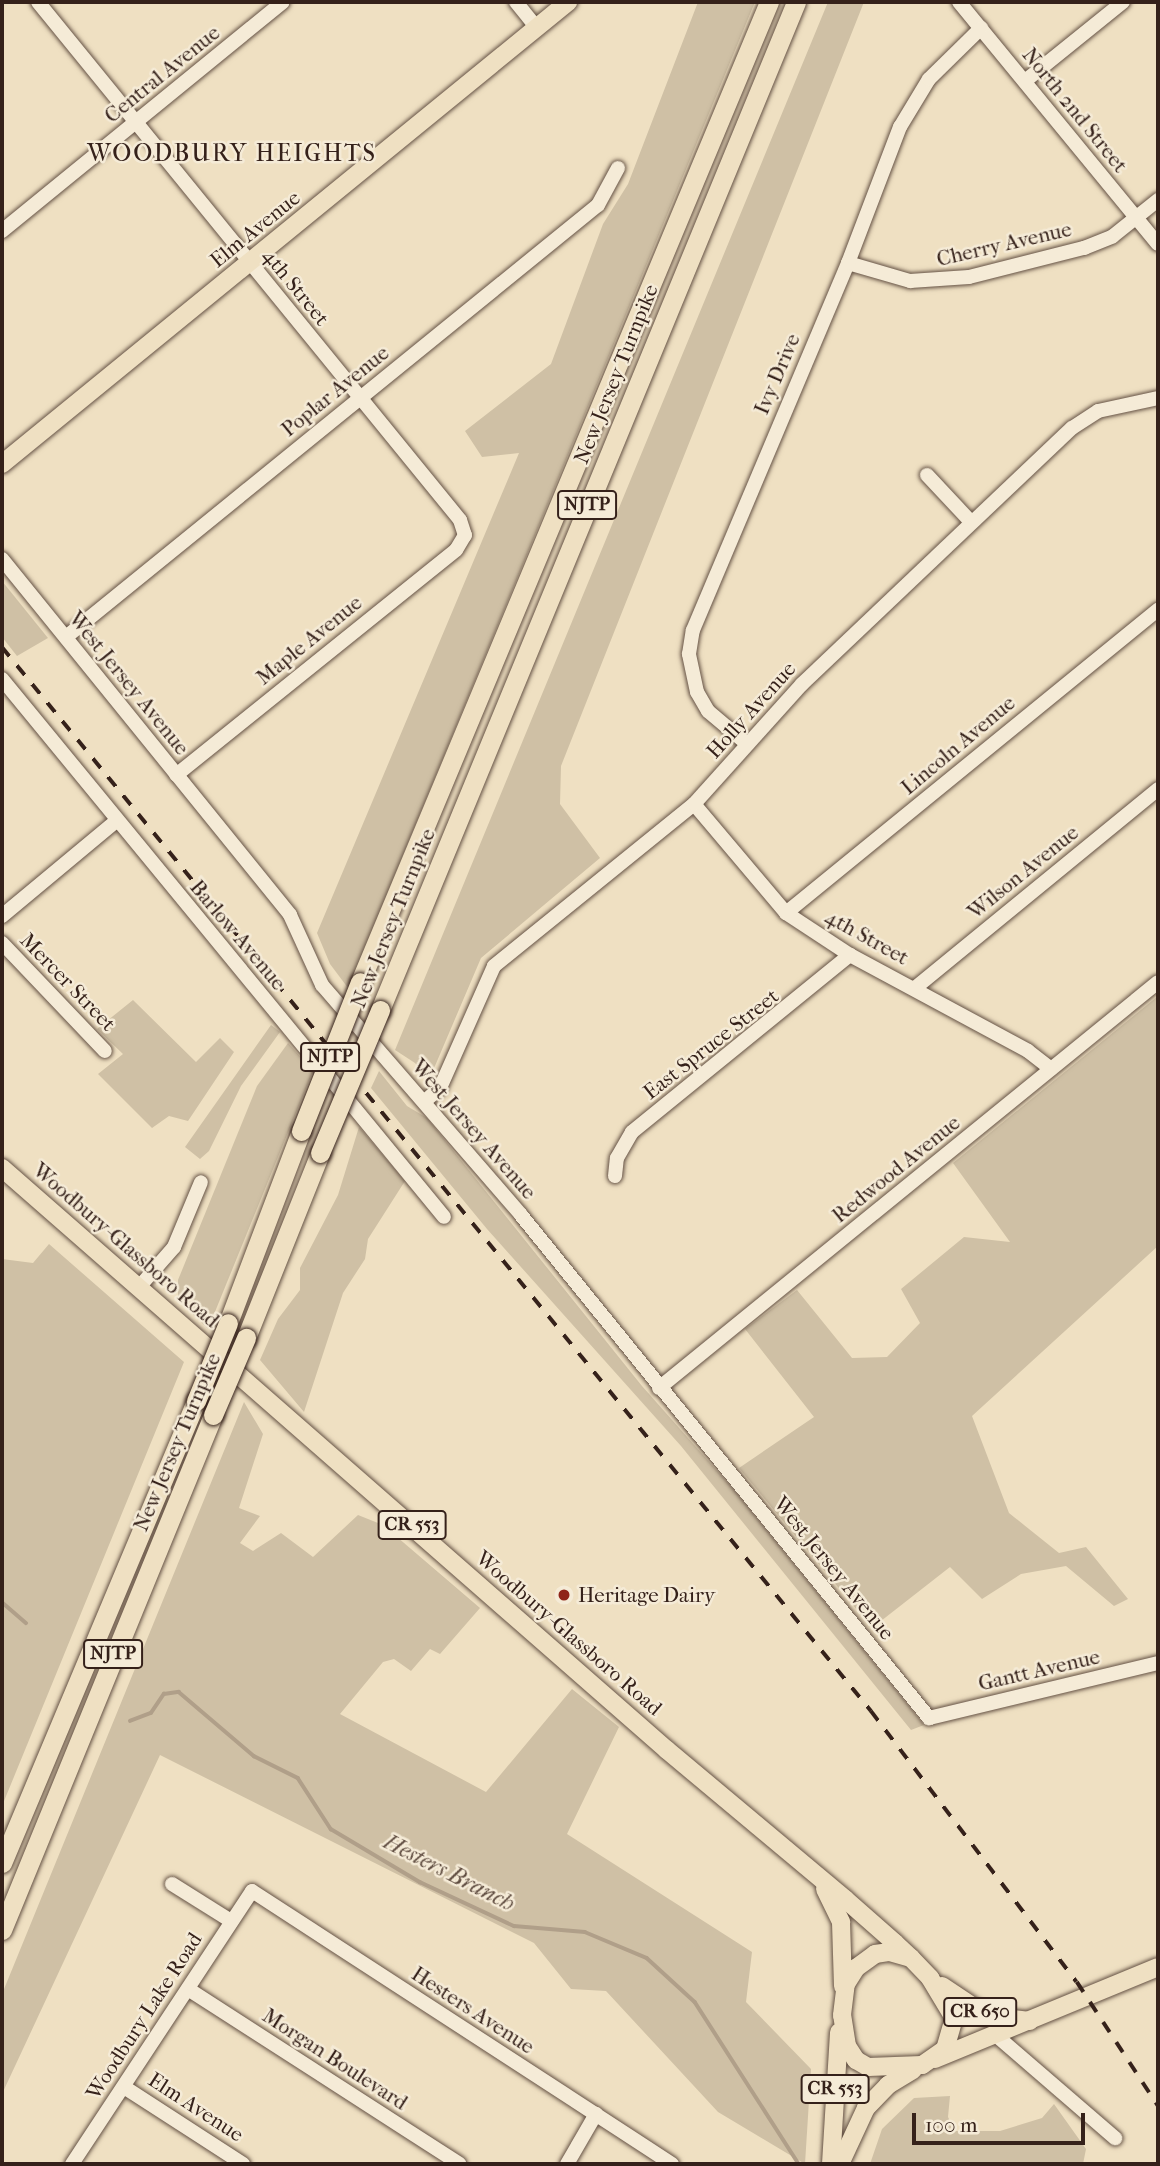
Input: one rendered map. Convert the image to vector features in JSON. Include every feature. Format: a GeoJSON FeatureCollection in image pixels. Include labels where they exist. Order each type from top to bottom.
{"type":"FeatureCollection","features":[{"type":"Feature","properties":{"kind":"highway","name":"New Jersey Turnpike"},"geometry":{"type":"LineString","coordinates":[[2,1863],[229,1323],[300,1131],[360,982],[769,2]]}},
{"type":"Feature","properties":{"kind":"highway","name":"New Jersey Turnpike"},"geometry":{"type":"LineString","coordinates":[[2,1930],[796,2]]}},
{"type":"Feature","properties":{"kind":"main road","name":"Elm Avenue"},"geometry":{"type":"LineString","coordinates":[[2,464],[568,2]]}},
{"type":"Feature","properties":{"kind":"main road","name":"Woodbury-Glassboro Road"},"geometry":{"type":"LineString","coordinates":[[2,1168],[821,1883],[911,1958]]}},
{"type":"Feature","properties":{"kind":"main road","name":"Woodbury-Glassboro Road"},"geometry":{"type":"LineString","coordinates":[[821,1883],[841,1922],[843,2006]]}},
{"type":"Feature","properties":{"kind":"main road"},"geometry":{"type":"LineString","coordinates":[[890,1952],[911,1958],[930,1978],[954,2018],[949,2042],[927,2063],[891,2069],[862,2064],[847,2046],[843,2006],[849,1976],[867,1958],[890,1952]]}},
{"type":"Feature","properties":{"kind":"main road","name":"CR 650"},"geometry":{"type":"LineString","coordinates":[[927,2063],[1038,2021],[1156,1971]]}},
{"type":"Feature","properties":{"kind":"main road","name":"CR 650"},"geometry":{"type":"LineString","coordinates":[[930,1978],[987,2016],[1038,2021]]}},
{"type":"Feature","properties":{"kind":"main road","name":"CR 553"},"geometry":{"type":"LineString","coordinates":[[831,2164],[843,2006]]}},
{"type":"Feature","properties":{"kind":"main road","name":"CR 553"},"geometry":{"type":"LineString","coordinates":[[840,2164],[856,2122],[876,2096],[927,2063]]}},
{"type":"Feature","properties":{"kind":"street","name":"4th Street"},"geometry":{"type":"LineString","coordinates":[[38,2],[460,520],[465,535]]}},
{"type":"Feature","properties":{"kind":"street","name":"Central Avenue"},"geometry":{"type":"LineString","coordinates":[[2,231],[283,2]]}},
{"type":"Feature","properties":{"kind":"street"},"geometry":{"type":"LineString","coordinates":[[516,2],[536,27]]}},
{"type":"Feature","properties":{"kind":"street","name":"North 2nd Street"},"geometry":{"type":"LineString","coordinates":[[959,2],[1158,244]]}},
{"type":"Feature","properties":{"kind":"street"},"geometry":{"type":"LineString","coordinates":[[1025,81],[1122,2]]}},
{"type":"Feature","properties":{"kind":"street","name":"Ivy Drive"},"geometry":{"type":"LineString","coordinates":[[747,744],[708,711],[697,692],[689,654],[691,637],[744,502],[848,263],[900,127],[917,96],[950,56],[981,28]]}},
{"type":"Feature","properties":{"kind":"street","name":"Poplar Avenue"},"geometry":{"type":"LineString","coordinates":[[66,637],[597,205],[618,168]]}},
{"type":"Feature","properties":{"kind":"street","name":"Cherry Avenue"},"geometry":{"type":"LineString","coordinates":[[848,263],[895,279],[953,280],[1084,248],[1113,236],[1158,200]]}},
{"type":"Feature","properties":{"kind":"street","name":"Holly Avenue"},"geometry":{"type":"LineString","coordinates":[[425,1101],[440,1088],[494,966],[694,804],[802,684],[1072,428],[1098,411],[1158,398]]}},
{"type":"Feature","properties":{"kind":"street"},"geometry":{"type":"LineString","coordinates":[[927,475],[971,522]]}},
{"type":"Feature","properties":{"kind":"street","name":"Maple Avenue"},"geometry":{"type":"LineString","coordinates":[[176,775],[456,551],[465,535]]}},
{"type":"Feature","properties":{"kind":"street","name":"West Jersey Avenue"},"geometry":{"type":"LineString","coordinates":[[2,559],[290,915],[322,985],[425,1101],[929,1718]]}},
{"type":"Feature","properties":{"kind":"street","name":"Lincoln Avenue"},"geometry":{"type":"LineString","coordinates":[[786,913],[1158,610]]}},
{"type":"Feature","properties":{"kind":"street","name":"Barlow Avenue"},"geometry":{"type":"LineString","coordinates":[[2,679],[444,1217]]}},
{"type":"Feature","properties":{"kind":"street","name":"Wilson Avenue"},"geometry":{"type":"LineString","coordinates":[[915,988],[1158,789]]}},
{"type":"Feature","properties":{"kind":"street","name":"4th Street"},"geometry":{"type":"LineString","coordinates":[[694,804],[786,913],[850,955],[915,988],[1051,1069]]}},
{"type":"Feature","properties":{"kind":"street"},"geometry":{"type":"LineString","coordinates":[[2,916],[116,821]]}},
{"type":"Feature","properties":{"kind":"street","name":"Mercer Street"},"geometry":{"type":"LineString","coordinates":[[2,943],[105,1051]]}},
{"type":"Feature","properties":{"kind":"street","name":"East Spruce Street"},"geometry":{"type":"LineString","coordinates":[[615,1176],[617,1157],[632,1132],[850,955]]}},
{"type":"Feature","properties":{"kind":"street","name":"Redwood Avenue"},"geometry":{"type":"LineString","coordinates":[[659,1388],[1158,982]]}},
{"type":"Feature","properties":{"kind":"street"},"geometry":{"type":"LineString","coordinates":[[140,1286],[174,1247],[201,1182]]}},
{"type":"Feature","properties":{"kind":"street","name":"Gantt Avenue"},"geometry":{"type":"LineString","coordinates":[[929,1718],[1158,1664]]}},
{"type":"Feature","properties":{"kind":"street"},"geometry":{"type":"LineString","coordinates":[[172,1884],[231,1921]]}},
{"type":"Feature","properties":{"kind":"street","name":"Woodbury Lake Road"},"geometry":{"type":"LineString","coordinates":[[72,2164],[252,1891]]}},
{"type":"Feature","properties":{"kind":"street","name":"Hesters Avenue"},"geometry":{"type":"LineString","coordinates":[[252,1891],[672,2164]]}},
{"type":"Feature","properties":{"kind":"street","name":"Morgan Boulevard"},"geometry":{"type":"LineString","coordinates":[[188,1989],[460,2164]]}},
{"type":"Feature","properties":{"kind":"street"},"geometry":{"type":"LineString","coordinates":[[998,2037],[1115,2138]]}},
{"type":"Feature","properties":{"kind":"street","name":"Elm Avenue"},"geometry":{"type":"LineString","coordinates":[[124,2087],[243,2164]]}},
{"type":"Feature","properties":{"kind":"street"},"geometry":{"type":"LineString","coordinates":[[568,2164],[596,2114]]}},
{"type":"Feature","properties":{"kind":"shaded area"},"geometry":{"type":"Polygon","coordinates":[[[698,2],[755,2],[348,988],[330,964],[317,933],[519,453],[482,457],[465,431],[551,364],[603,224],[628,184],[698,2]]]}},
{"type":"Feature","properties":{"kind":"shaded area"},"geometry":{"type":"Polygon","coordinates":[[[828,2],[864,2],[561,766],[560,804],[600,858],[481,958],[429,1080],[415,1063],[395,1050],[828,2]]]}},
{"type":"Feature","properties":{"kind":"shaded area"},"geometry":{"type":"Polygon","coordinates":[[[2,581],[48,638],[17,656],[2,637],[2,581]]]}},
{"type":"Feature","properties":{"kind":"shaded area"},"geometry":{"type":"Polygon","coordinates":[[[1158,996],[1158,1246],[972,1416],[1009,1513],[1059,1553],[1086,1547],[1128,1599],[1114,1606],[1066,1566],[1021,1574],[982,1599],[950,1567],[872,1628],[739,1468],[814,1417],[745,1329],[797,1290],[852,1358],[887,1357],[920,1323],[901,1289],[964,1237],[1010,1242],[953,1163],[1158,996]]]}},
{"type":"Feature","properties":{"kind":"shaded area"},"geometry":{"type":"Polygon","coordinates":[[[133,1000],[196,1062],[220,1038],[234,1052],[188,1121],[169,1116],[152,1128],[98,1074],[123,1054],[97,1029],[133,1000]]]}},
{"type":"Feature","properties":{"kind":"shaded area"},"geometry":{"type":"Polygon","coordinates":[[[271,1025],[280,1032],[241,1086],[209,1151],[200,1159],[185,1147],[271,1025]]]}},
{"type":"Feature","properties":{"kind":"shaded area"},"geometry":{"type":"Polygon","coordinates":[[[288,1043],[313,1071],[208,1329],[178,1300],[178,1280],[257,1086],[288,1043]]]}},
{"type":"Feature","properties":{"kind":"shaded area"},"geometry":{"type":"Polygon","coordinates":[[[379,1071],[407,1106],[427,1118],[642,1386],[734,1490],[924,1725],[911,1730],[681,1446],[487,1229],[371,1088],[379,1071]]]}},
{"type":"Feature","properties":{"kind":"shaded area"},"geometry":{"type":"Polygon","coordinates":[[[359,1127],[405,1181],[368,1239],[365,1259],[343,1293],[304,1412],[260,1360],[278,1319],[300,1290],[300,1268],[338,1195],[359,1127]]]}},
{"type":"Feature","properties":{"kind":"shaded area"},"geometry":{"type":"Polygon","coordinates":[[[49,1244],[184,1362],[2,1806],[2,1259],[33,1263],[49,1244]]]}},
{"type":"Feature","properties":{"kind":"shaded area"},"geometry":{"type":"Polygon","coordinates":[[[244,1402],[263,1434],[239,1508],[260,1516],[240,1543],[253,1551],[281,1533],[313,1557],[358,1515],[383,1525],[480,1608],[440,1654],[430,1649],[411,1671],[394,1659],[383,1662],[340,1714],[486,1792],[572,1689],[619,1727],[567,1834],[752,1952],[746,2002],[811,2069],[805,2164],[718,2112],[606,1991],[571,1989],[534,1943],[160,1755],[2,2094],[2,1994],[244,1402]]]}},
{"type":"Feature","properties":{"kind":"shaded area"},"geometry":{"type":"Polygon","coordinates":[[[950,2096],[948,2117],[955,2131],[1000,2131],[1042,2118],[1054,2104],[1086,2149],[1083,2164],[870,2164],[882,2129],[914,2098],[950,2096]]]}},
{"type":"Feature","properties":{"kind":"waterway","name":"Hesters Branch"},"geometry":{"type":"LineString","coordinates":[[2,1602],[26,1623]]}},
{"type":"Feature","properties":{"kind":"waterway","name":"Hesters Branch"},"geometry":{"type":"LineString","coordinates":[[130,1721],[151,1713],[164,1694],[179,1692],[254,1756],[298,1778],[331,1829],[420,1882],[514,1926],[585,1932],[647,1958],[695,2002],[799,2164]]}},
{"type":"Feature","properties":{"kind":"railway"},"geometry":{"type":"LineString","coordinates":[[2,647],[871,1711],[1077,1982],[1158,2106]]}},
{"type":"Feature","properties":{"kind":"place","name":"Heritage Dairy"},"geometry":{"type":"Point","coordinates":[564,1595]}},
{"type":"Feature","properties":{"kind":"district","name":"WOODBURY HEIGHTS"},"geometry":{"type":"Point","coordinates":[232,154]}}]}
